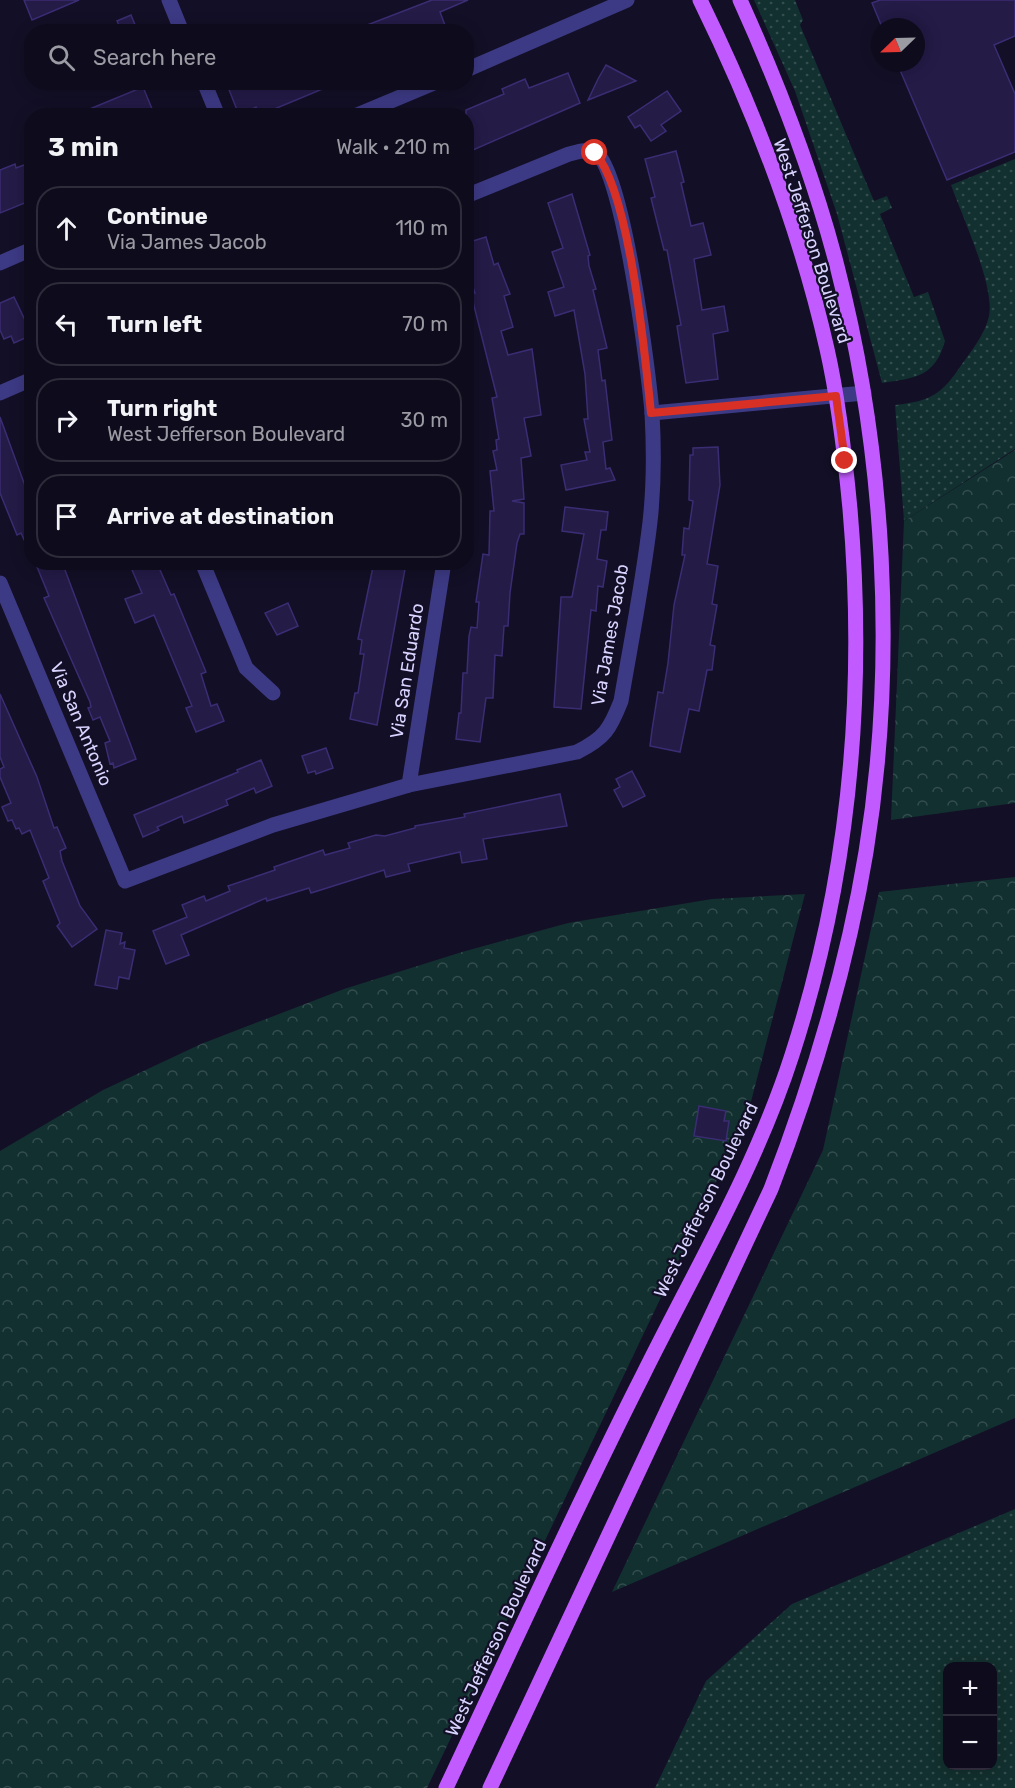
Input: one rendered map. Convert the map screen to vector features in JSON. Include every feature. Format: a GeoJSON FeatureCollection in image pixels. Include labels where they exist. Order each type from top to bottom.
{"type":"FeatureCollection","features":[{"type":"Feature","properties":{"kind":"main road","name":"West Jefferson Boulevard"},"geometry":{"type":"LineString","coordinates":[[446,1788],[640,1380],[742,1180],[792,1056],[820,954],[841,855],[854,727],[856,575],[836,396],[817,308],[786,210],[746,101],[700,0]]}},
{"type":"Feature","properties":{"kind":"main road","name":"West Jefferson Boulevard"},"geometry":{"type":"LineString","coordinates":[[490,1788],[771,1189],[795,1127],[815,1063],[843,963],[866,853],[873,800],[883,662],[879,530],[864,393],[837,266],[808,168],[740,0]]}},
{"type":"Feature","properties":{"kind":"main road"},"geometry":{"type":"LineString","coordinates":[[792,1056],[815,1063]]}},
{"type":"Feature","properties":{"kind":"street"},"geometry":{"type":"LineString","coordinates":[[169,0],[179,24]]}},
{"type":"Feature","properties":{"kind":"street"},"geometry":{"type":"LineString","coordinates":[[474,67],[627,0]]}},
{"type":"Feature","properties":{"kind":"street"},"geometry":{"type":"LineString","coordinates":[[207,90],[215,108]]}},
{"type":"Feature","properties":{"kind":"street"},"geometry":{"type":"LineString","coordinates":[[374,108],[416,90]]}},
{"type":"Feature","properties":{"kind":"street","name":"Via James Jacob"},"geometry":{"type":"LineString","coordinates":[[125,881],[273,825],[409,786],[577,752],[595,743],[610,729],[621,701],[650,521],[651,413],[642,332],[611,179],[605,164],[595,153],[582,151],[569,153],[474,193]]}},
{"type":"Feature","properties":{"kind":"street"},"geometry":{"type":"LineString","coordinates":[[0,263],[24,252]]}},
{"type":"Feature","properties":{"kind":"street"},"geometry":{"type":"LineString","coordinates":[[0,393],[24,382]]}},
{"type":"Feature","properties":{"kind":"street"},"geometry":{"type":"LineString","coordinates":[[651,413],[864,393]]}},
{"type":"Feature","properties":{"kind":"street"},"geometry":{"type":"LineString","coordinates":[[205,570],[246,668],[273,693]]}},
{"type":"Feature","properties":{"kind":"street","name":"Via San Eduardo"},"geometry":{"type":"LineString","coordinates":[[409,786],[443,570]]}},
{"type":"Feature","properties":{"kind":"street","name":"Via San Antonio"},"geometry":{"type":"LineString","coordinates":[[0,583],[125,881]]}},
{"type":"Feature","properties":{"kind":"green space"},"geometry":{"type":"Polygon","coordinates":[[[754,0],[795,0],[803,20],[800,25],[874,201],[887,196],[892,208],[880,214],[914,297],[928,292],[945,341],[936,362],[922,374],[882,383],[837,214],[795,91],[754,0]]]}},
{"type":"Feature","properties":{"kind":"green space"},"geometry":{"type":"Polygon","coordinates":[[[1015,159],[1015,449],[904,521],[895,405],[927,398],[942,389],[978,342],[989,316],[990,303],[983,270],[951,185],[1015,159]]]}},
{"type":"Feature","properties":{"kind":"green space"},"geometry":{"type":"Polygon","coordinates":[[[1015,450],[1015,803],[891,820],[904,521],[1015,450]]]}},
{"type":"Feature","properties":{"kind":"green space"},"geometry":{"type":"Polygon","coordinates":[[[1015,877],[1015,1418],[612,1592],[823,1150],[879,892],[1015,877]]]}},
{"type":"Feature","properties":{"kind":"green space"},"geometry":{"type":"Polygon","coordinates":[[[805,894],[747,1117],[427,1788],[0,1788],[0,1151],[103,1090],[201,1044],[344,989],[462,952],[568,923],[712,899],[805,894]]]}},
{"type":"Feature","properties":{"kind":"green space"},"geometry":{"type":"Polygon","coordinates":[[[1015,1509],[1015,1788],[655,1788],[706,1681],[792,1604],[1015,1509]]]}},
{"type":"Feature","properties":{"kind":"building"},"geometry":{"type":"Polygon","coordinates":[[[24,0],[79,0],[32,20],[24,0]]]}},
{"type":"Feature","properties":{"kind":"building"},"geometry":{"type":"Polygon","coordinates":[[[432,0],[468,0],[440,12],[444,24],[370,24],[432,0]]]}},
{"type":"Feature","properties":{"kind":"building"},"geometry":{"type":"Polygon","coordinates":[[[880,0],[1015,0],[1015,36],[994,45],[1015,94],[1015,152],[947,180],[901,72],[925,72],[925,18],[878,18],[872,3],[880,0]]]}},
{"type":"Feature","properties":{"kind":"building"},"geometry":{"type":"Polygon","coordinates":[[[131,15],[135,24],[118,24],[117,21],[131,15]]]}},
{"type":"Feature","properties":{"kind":"building"},"geometry":{"type":"Polygon","coordinates":[[[606,65],[636,81],[588,100],[598,79],[606,65]]]}},
{"type":"Feature","properties":{"kind":"building"},"geometry":{"type":"Polygon","coordinates":[[[568,73],[580,103],[474,149],[474,108],[471,108],[504,94],[502,89],[525,79],[529,88],[568,73]]]}},
{"type":"Feature","properties":{"kind":"building"},"geometry":{"type":"Polygon","coordinates":[[[136,90],[144,90],[152,108],[92,108],[136,90]]]}},
{"type":"Feature","properties":{"kind":"building"},"geometry":{"type":"Polygon","coordinates":[[[229,90],[320,90],[277,108],[236,108],[229,90]]]}},
{"type":"Feature","properties":{"kind":"building"},"geometry":{"type":"Polygon","coordinates":[[[667,91],[681,111],[661,125],[666,131],[651,141],[640,125],[635,128],[628,117],[667,91]]]}},
{"type":"Feature","properties":{"kind":"building"},"geometry":{"type":"Polygon","coordinates":[[[676,151],[691,226],[703,223],[711,255],[694,259],[702,310],[724,306],[728,331],[713,334],[718,379],[686,383],[677,326],[681,325],[667,250],[664,250],[651,198],[655,197],[645,159],[676,151]]]}},
{"type":"Feature","properties":{"kind":"building"},"geometry":{"type":"Polygon","coordinates":[[[15,164],[16,168],[24,165],[24,203],[0,213],[0,170],[15,164]]]}},
{"type":"Feature","properties":{"kind":"building"},"geometry":{"type":"Polygon","coordinates":[[[572,194],[590,255],[588,256],[589,266],[596,289],[593,290],[607,348],[598,350],[602,381],[605,380],[612,440],[603,442],[606,469],[610,468],[615,480],[566,490],[561,465],[587,460],[585,452],[590,452],[584,419],[588,419],[585,374],[574,310],[555,316],[548,292],[564,287],[552,252],[563,248],[548,203],[572,194]]]}},
{"type":"Feature","properties":{"kind":"building"},"geometry":{"type":"Polygon","coordinates":[[[486,237],[494,265],[498,263],[510,294],[504,296],[513,327],[501,331],[508,355],[532,349],[541,415],[524,418],[531,456],[521,458],[524,499],[512,501],[524,503],[524,534],[520,534],[517,543],[508,626],[504,626],[502,656],[495,655],[493,698],[486,698],[480,742],[456,739],[459,713],[461,713],[463,673],[467,673],[469,636],[471,627],[477,628],[479,602],[476,602],[483,554],[489,555],[490,511],[494,511],[490,471],[497,470],[493,451],[497,450],[496,440],[499,439],[492,398],[497,397],[474,306],[474,241],[486,237]]]}},
{"type":"Feature","properties":{"kind":"building"},"geometry":{"type":"Polygon","coordinates":[[[14,297],[24,318],[24,339],[14,343],[11,336],[4,339],[0,330],[0,303],[14,297]]]}},
{"type":"Feature","properties":{"kind":"building"},"geometry":{"type":"Polygon","coordinates":[[[0,417],[24,483],[24,540],[21,533],[17,535],[0,493],[0,417]]]}},
{"type":"Feature","properties":{"kind":"building"},"geometry":{"type":"Polygon","coordinates":[[[718,447],[720,485],[707,564],[718,566],[712,604],[717,605],[710,645],[715,646],[712,670],[707,670],[699,711],[689,709],[680,752],[650,746],[658,692],[663,693],[674,605],[685,555],[682,555],[684,528],[689,529],[693,501],[689,500],[690,455],[693,455],[693,448],[718,447]]]}},
{"type":"Feature","properties":{"kind":"building"},"geometry":{"type":"Polygon","coordinates":[[[565,507],[608,512],[606,530],[601,530],[597,559],[607,561],[603,587],[598,586],[596,611],[591,610],[581,709],[554,707],[561,597],[572,597],[584,534],[562,531],[565,507]]]}},
{"type":"Feature","properties":{"kind":"building"},"geometry":{"type":"Polygon","coordinates":[[[38,570],[65,570],[136,759],[114,768],[113,763],[110,764],[105,743],[110,741],[100,717],[93,720],[88,708],[91,707],[90,702],[44,598],[49,596],[38,570]]]}},
{"type":"Feature","properties":{"kind":"building"},"geometry":{"type":"Polygon","coordinates":[[[132,570],[160,570],[171,595],[174,594],[206,672],[201,674],[211,706],[217,704],[224,721],[196,732],[186,708],[192,706],[154,615],[135,623],[125,599],[142,593],[132,570]]]}},
{"type":"Feature","properties":{"kind":"building"},"geometry":{"type":"Polygon","coordinates":[[[372,570],[405,570],[377,725],[350,719],[355,693],[358,693],[364,654],[360,654],[362,640],[358,639],[372,570]]]}},
{"type":"Feature","properties":{"kind":"building"},"geometry":{"type":"Polygon","coordinates":[[[288,603],[298,626],[277,635],[265,613],[288,603]]]}},
{"type":"Feature","properties":{"kind":"building"},"geometry":{"type":"Polygon","coordinates":[[[0,694],[37,777],[54,828],[57,827],[66,848],[60,851],[62,861],[80,906],[97,929],[72,947],[57,926],[60,923],[43,881],[49,878],[30,830],[22,834],[19,828],[16,829],[12,820],[8,821],[2,807],[11,803],[0,777],[0,769],[4,767],[0,757],[0,694]]]}},
{"type":"Feature","properties":{"kind":"building"},"geometry":{"type":"Polygon","coordinates":[[[326,748],[333,768],[316,774],[315,771],[308,773],[302,756],[326,748]]]}},
{"type":"Feature","properties":{"kind":"building"},"geometry":{"type":"Polygon","coordinates":[[[261,760],[272,786],[256,793],[254,788],[226,800],[228,805],[184,823],[182,816],[157,827],[159,830],[143,837],[134,815],[238,772],[237,770],[261,760]]]}},
{"type":"Feature","properties":{"kind":"building"},"geometry":{"type":"Polygon","coordinates":[[[632,771],[645,796],[623,807],[614,790],[620,787],[616,779],[632,771]]]}},
{"type":"Feature","properties":{"kind":"building"},"geometry":{"type":"Polygon","coordinates":[[[560,794],[567,826],[483,839],[487,859],[462,863],[460,852],[408,864],[410,871],[386,877],[384,870],[311,893],[309,888],[267,901],[266,898],[181,935],[189,955],[166,964],[153,931],[187,917],[182,905],[204,896],[206,901],[230,891],[228,886],[323,850],[325,855],[350,848],[348,843],[376,835],[385,836],[415,828],[415,826],[465,817],[464,814],[560,794]]]}},
{"type":"Feature","properties":{"kind":"building"},"geometry":{"type":"Polygon","coordinates":[[[106,930],[122,933],[120,944],[125,942],[124,948],[135,950],[129,979],[119,977],[117,989],[95,985],[106,930]]]}},
{"type":"Feature","properties":{"kind":"building"},"geometry":{"type":"Polygon","coordinates":[[[699,1106],[726,1111],[724,1121],[729,1121],[726,1141],[694,1136],[699,1106]]]}},
{"type":"Feature","properties":{"kind":"route"},"geometry":{"type":"LineString","coordinates":[[595,153],[605,164],[611,179],[626,244],[642,332],[651,413],[836,396],[845,461]]}}]}
